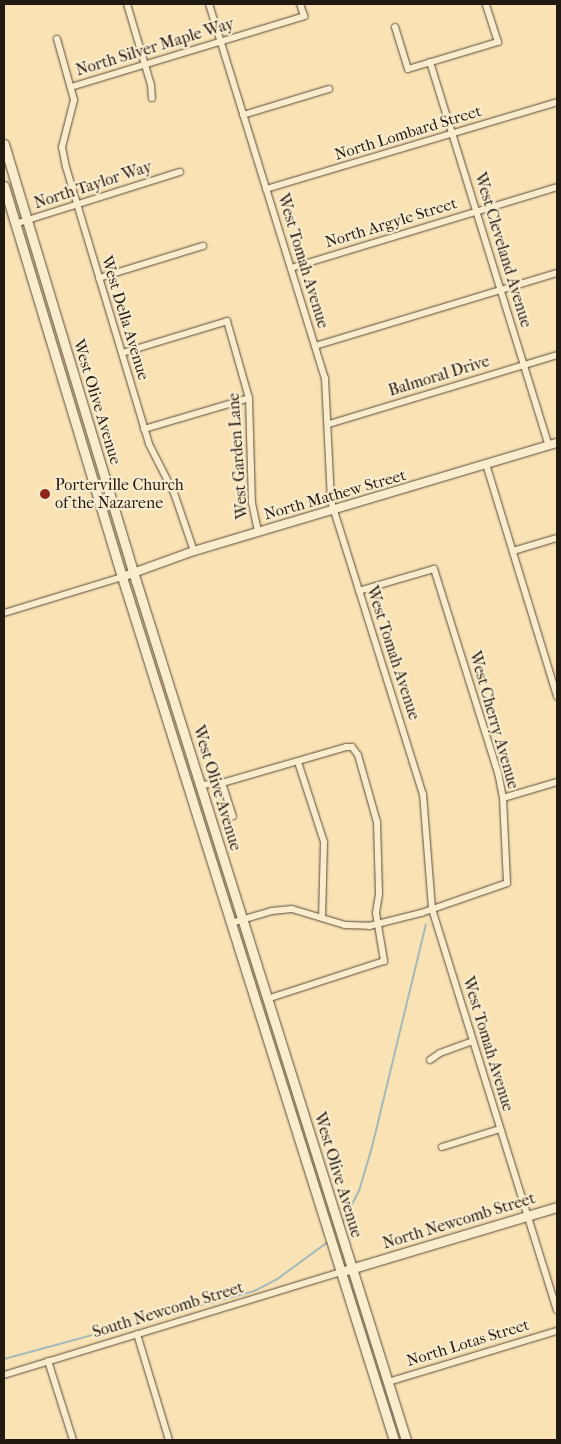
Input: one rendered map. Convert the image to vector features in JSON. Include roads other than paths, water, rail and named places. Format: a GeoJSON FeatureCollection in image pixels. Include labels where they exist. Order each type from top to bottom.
{"type":"FeatureCollection","features":[{"type":"Feature","properties":{"kind":"main road","name":"West Olive Avenue"},"geometry":{"type":"LineString","coordinates":[[4,144],[133,573],[405,1438]]}},
{"type":"Feature","properties":{"kind":"main road","name":"West Olive Avenue"},"geometry":{"type":"LineString","coordinates":[[4,186],[122,577],[392,1440]]}},
{"type":"Feature","properties":{"kind":"main road","name":"North Newcomb Street"},"geometry":{"type":"LineString","coordinates":[[341,1272],[557,1207]]}},
{"type":"Feature","properties":{"kind":"street"},"geometry":{"type":"LineString","coordinates":[[127,4],[145,64],[152,98]]}},
{"type":"Feature","properties":{"kind":"street","name":"West Tomah Avenue"},"geometry":{"type":"LineString","coordinates":[[209,4],[327,386],[330,486],[334,510],[423,794],[432,909],[557,1310]]}},
{"type":"Feature","properties":{"kind":"street","name":"North Silver Maple Way"},"geometry":{"type":"LineString","coordinates":[[71,87],[304,16],[300,4]]}},
{"type":"Feature","properties":{"kind":"street"},"geometry":{"type":"LineString","coordinates":[[396,27],[408,69],[498,42],[486,4]]}},
{"type":"Feature","properties":{"kind":"street","name":"West Della Avenue"},"geometry":{"type":"LineString","coordinates":[[57,39],[71,87],[74,108],[62,153],[144,429],[155,458],[174,492],[194,551]]}},
{"type":"Feature","properties":{"kind":"street","name":"West Cleveland Avenue"},"geometry":{"type":"LineString","coordinates":[[430,62],[548,446]]}},
{"type":"Feature","properties":{"kind":"street"},"geometry":{"type":"LineString","coordinates":[[244,115],[329,88]]}},
{"type":"Feature","properties":{"kind":"street","name":"North Lombard Street"},"geometry":{"type":"LineString","coordinates":[[266,189],[557,102]]}},
{"type":"Feature","properties":{"kind":"street","name":"North Taylor Way"},"geometry":{"type":"LineString","coordinates":[[15,224],[76,203],[180,172]]}},
{"type":"Feature","properties":{"kind":"street","name":"North Argyle Street"},"geometry":{"type":"LineString","coordinates":[[291,268],[557,187]]}},
{"type":"Feature","properties":{"kind":"street"},"geometry":{"type":"LineString","coordinates":[[99,278],[204,246]]}},
{"type":"Feature","properties":{"kind":"street"},"geometry":{"type":"LineString","coordinates":[[315,346],[557,272]]}},
{"type":"Feature","properties":{"kind":"street","name":"West Garden Lane"},"geometry":{"type":"LineString","coordinates":[[122,353],[227,321],[249,398],[252,503],[258,532]]}},
{"type":"Feature","properties":{"kind":"street","name":"Balmoral Drive"},"geometry":{"type":"LineString","coordinates":[[329,424],[557,355]]}},
{"type":"Feature","properties":{"kind":"street"},"geometry":{"type":"LineString","coordinates":[[144,429],[249,398]]}},
{"type":"Feature","properties":{"kind":"street","name":"North Mathew Street"},"geometry":{"type":"LineString","coordinates":[[122,577],[194,551],[557,443]]}},
{"type":"Feature","properties":{"kind":"street"},"geometry":{"type":"LineString","coordinates":[[486,464],[557,696]]}},
{"type":"Feature","properties":{"kind":"street"},"geometry":{"type":"LineString","coordinates":[[513,552],[557,538]]}},
{"type":"Feature","properties":{"kind":"street","name":"West Cherry Avenue"},"geometry":{"type":"LineString","coordinates":[[359,591],[434,569],[496,765],[503,798],[507,883],[432,909]]}},
{"type":"Feature","properties":{"kind":"street"},"geometry":{"type":"LineString","coordinates":[[4,613],[122,577]]}},
{"type":"Feature","properties":{"kind":"street"},"geometry":{"type":"LineString","coordinates":[[200,785],[222,783],[346,747],[352,747],[358,755],[378,834],[378,925],[384,961],[267,999]]}},
{"type":"Feature","properties":{"kind":"street"},"geometry":{"type":"LineString","coordinates":[[298,762],[324,842],[322,917]]}},
{"type":"Feature","properties":{"kind":"street"},"geometry":{"type":"LineString","coordinates":[[503,798],[557,782]]}},
{"type":"Feature","properties":{"kind":"street"},"geometry":{"type":"LineString","coordinates":[[222,783],[233,816]]}},
{"type":"Feature","properties":{"kind":"street"},"geometry":{"type":"LineString","coordinates":[[231,923],[284,909],[322,917],[351,926],[378,925],[432,909]]}},
{"type":"Feature","properties":{"kind":"street"},"geometry":{"type":"LineString","coordinates":[[430,1060],[440,1052],[473,1041]]}},
{"type":"Feature","properties":{"kind":"street"},"geometry":{"type":"LineString","coordinates":[[442,1147],[500,1129]]}},
{"type":"Feature","properties":{"kind":"street","name":"South Newcomb Street"},"geometry":{"type":"LineString","coordinates":[[4,1375],[341,1272]]}},
{"type":"Feature","properties":{"kind":"street","name":"North Lotas Street"},"geometry":{"type":"LineString","coordinates":[[388,1382],[557,1330]]}},
{"type":"Feature","properties":{"kind":"street"},"geometry":{"type":"LineString","coordinates":[[137,1334],[169,1440]]}},
{"type":"Feature","properties":{"kind":"street"},"geometry":{"type":"LineString","coordinates":[[48,1361],[73,1440]]}},
{"type":"Feature","properties":{"kind":"street"},"geometry":{"type":"LineString","coordinates":[[392,1440],[405,1438]]}},
{"type":"Feature","properties":{"kind":"waterway"},"geometry":{"type":"LineString","coordinates":[[341,1226],[359,1191],[372,1147],[426,924]]}},
{"type":"Feature","properties":{"kind":"waterway"},"geometry":{"type":"LineString","coordinates":[[4,1359],[254,1291],[276,1280],[329,1241]]}},
{"type":"Feature","properties":{"kind":"place","name":"Porterville Church of the Nazarene"},"geometry":{"type":"Point","coordinates":[45,494]}}]}
